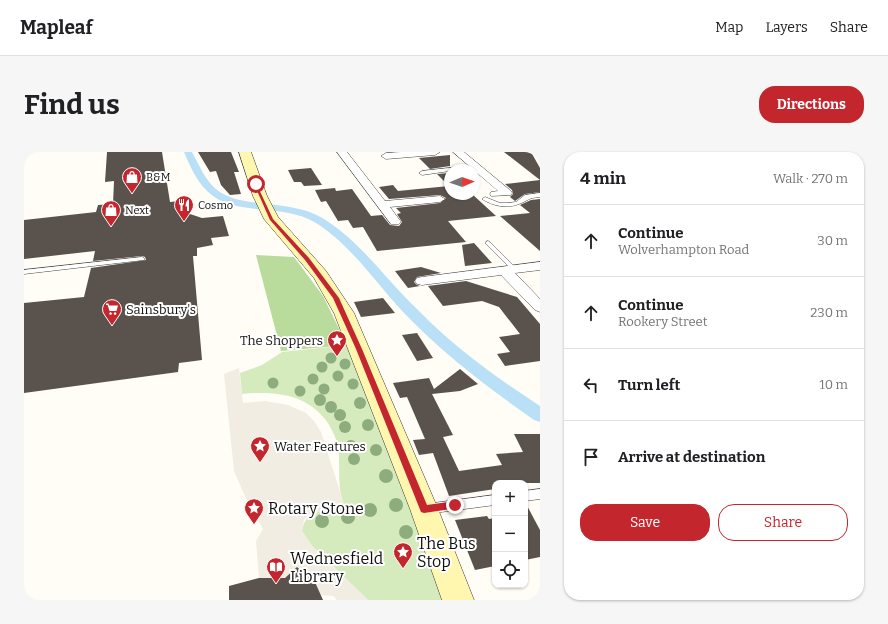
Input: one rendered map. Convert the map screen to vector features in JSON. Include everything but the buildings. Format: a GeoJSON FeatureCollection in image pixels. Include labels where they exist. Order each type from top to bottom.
{"type":"FeatureCollection","features":[{"type":"Feature","properties":{"kind":"street"},"geometry":{"type":"LineString","coordinates":[[245,152],[264,205],[278,228],[320,275],[336,298],[359,349],[424,509],[458,600]]}},
{"type":"Feature","properties":{"kind":"street"},"geometry":{"type":"LineString","coordinates":[[342,152],[394,222]]}},
{"type":"Feature","properties":{"kind":"street"},"geometry":{"type":"LineString","coordinates":[[386,156],[435,152]]}},
{"type":"Feature","properties":{"kind":"street"},"geometry":{"type":"LineString","coordinates":[[458,152],[472,164]]}},
{"type":"Feature","properties":{"kind":"street"},"geometry":{"type":"LineString","coordinates":[[480,170],[507,193],[495,194]]}},
{"type":"Feature","properties":{"kind":"street"},"geometry":{"type":"LineString","coordinates":[[382,205],[440,199]]}},
{"type":"Feature","properties":{"kind":"street"},"geometry":{"type":"LineString","coordinates":[[422,280],[540,266]]}},
{"type":"Feature","properties":{"kind":"street"},"geometry":{"type":"LineString","coordinates":[[509,270],[540,307]]}},
{"type":"Feature","properties":{"kind":"lane"},"geometry":{"type":"LineString","coordinates":[[422,173],[444,171]]}},
{"type":"Feature","properties":{"kind":"lane"},"geometry":{"type":"LineString","coordinates":[[485,199],[495,202],[498,205],[515,204],[523,201],[527,196],[540,195]]}},
{"type":"Feature","properties":{"kind":"lane"},"geometry":{"type":"LineString","coordinates":[[488,243],[509,270]]}},
{"type":"Feature","properties":{"kind":"lane"},"geometry":{"type":"LineString","coordinates":[[24,272],[142,259]]}},
{"type":"Feature","properties":{"kind":"lane"},"geometry":{"type":"LineString","coordinates":[[528,496],[540,494]]}},
{"type":"Feature","properties":{"kind":"lane"},"geometry":{"type":"LineString","coordinates":[[424,509],[492,500]]}},
{"type":"Feature","properties":{"kind":"green space"},"geometry":{"type":"Polygon","coordinates":[[[256,255],[294,257],[323,296],[347,345],[281,351],[256,255]]]}},
{"type":"Feature","properties":{"kind":"green space"},"geometry":{"type":"Polygon","coordinates":[[[347,345],[436,575],[442,600],[368,600],[312,546],[302,531],[304,523],[308,518],[312,514],[318,512],[345,507],[342,499],[340,484],[338,447],[333,432],[317,410],[298,399],[265,393],[242,394],[240,373],[262,365],[282,352],[347,345]]]}},
{"type":"Feature","properties":{"kind":"shaded area"},"geometry":{"type":"Polygon","coordinates":[[[239,368],[243,403],[265,401],[288,405],[306,413],[314,421],[321,432],[345,507],[312,513],[304,520],[302,531],[312,546],[368,600],[337,600],[333,596],[321,595],[315,582],[297,567],[285,578],[259,578],[256,541],[263,529],[244,494],[234,471],[224,374],[239,368]]]}},
{"type":"Feature","properties":{"kind":"waterway"},"geometry":{"type":"LineString","coordinates":[[188,152],[206,184],[220,197],[243,204],[298,211],[315,218],[334,231],[370,266],[428,329],[490,380],[540,415]]}},
{"type":"Feature","properties":{"kind":"place","name":"B&M"},"geometry":{"type":"Point","coordinates":[132,194]}},
{"type":"Feature","properties":{"kind":"place","name":"Cosmo"},"geometry":{"type":"Point","coordinates":[184,222]}},
{"type":"Feature","properties":{"kind":"place","name":"Next"},"geometry":{"type":"Point","coordinates":[111,227]}},
{"type":"Feature","properties":{"kind":"place","name":"Sainsbury's"},"geometry":{"type":"Point","coordinates":[112,326]}},
{"type":"Feature","properties":{"kind":"place","name":"The Shoppers"},"geometry":{"type":"Point","coordinates":[337,357]}},
{"type":"Feature","properties":{"kind":"place","name":"Water Features"},"geometry":{"type":"Point","coordinates":[260,463]}},
{"type":"Feature","properties":{"kind":"place","name":"Rotary Stone"},"geometry":{"type":"Point","coordinates":[254,525]}},
{"type":"Feature","properties":{"kind":"place","name":"The Bus Stop"},"geometry":{"type":"Point","coordinates":[403,569]}},
{"type":"Feature","properties":{"kind":"place","name":"Wednesfield Library"},"geometry":{"type":"Point","coordinates":[276,584]}},
{"type":"Feature","properties":{"kind":"route"},"geometry":{"type":"LineString","coordinates":[[256,184],[268,215],[320,275],[336,298],[344,313],[424,509],[455,505]]}}]}
